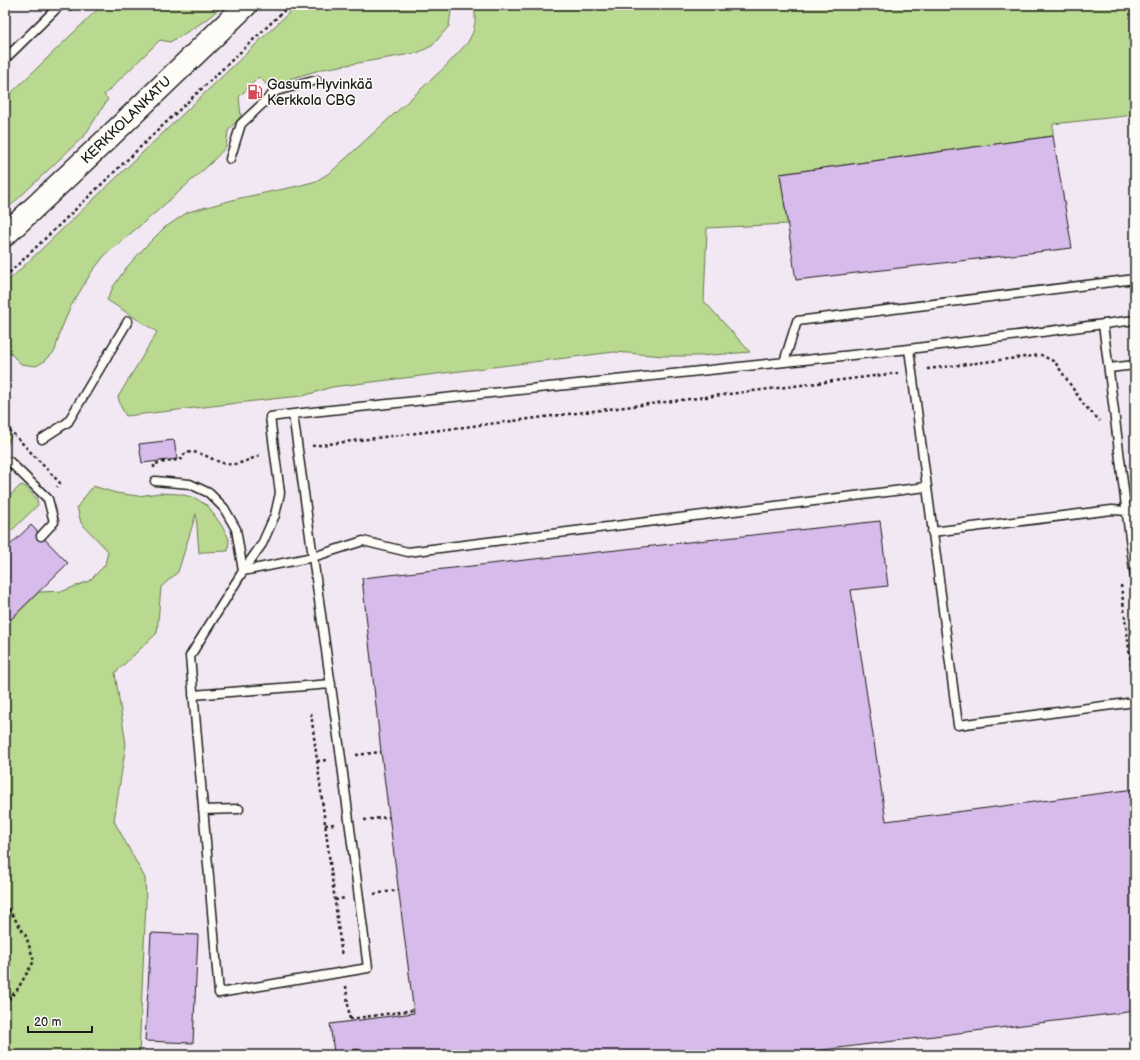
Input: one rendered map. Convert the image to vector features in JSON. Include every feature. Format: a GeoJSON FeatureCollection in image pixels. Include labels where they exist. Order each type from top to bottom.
{"type":"FeatureCollection","features":[{"type":"Feature","properties":{"kind":"street","name":"KERKKOLANKATU"},"geometry":{"type":"LineString","coordinates":[[5,235],[246,5]]}},
{"type":"Feature","properties":{"kind":"lane"},"geometry":{"type":"LineString","coordinates":[[5,59],[60,5]]}},
{"type":"Feature","properties":{"kind":"lane"},"geometry":{"type":"LineString","coordinates":[[230,158],[241,124],[276,91],[317,80]]}},
{"type":"Feature","properties":{"kind":"lane"},"geometry":{"type":"LineString","coordinates":[[784,362],[797,321],[1135,279]]}},
{"type":"Feature","properties":{"kind":"lane"},"geometry":{"type":"LineString","coordinates":[[293,414],[368,968],[219,993],[190,656],[243,571],[262,544],[275,515],[280,493],[270,417],[293,414],[909,349],[1135,320]]}},
{"type":"Feature","properties":{"kind":"lane"},"geometry":{"type":"LineString","coordinates":[[42,439],[68,422],[128,321]]}},
{"type":"Feature","properties":{"kind":"lane"},"geometry":{"type":"LineString","coordinates":[[1103,324],[1131,511],[1135,578]]}},
{"type":"Feature","properties":{"kind":"lane"},"geometry":{"type":"LineString","coordinates":[[909,349],[958,725],[1135,702]]}},
{"type":"Feature","properties":{"kind":"lane"},"geometry":{"type":"LineString","coordinates":[[1109,368],[1135,364]]}},
{"type":"Feature","properties":{"kind":"lane"},"geometry":{"type":"LineString","coordinates":[[10,462],[48,499],[54,522],[41,536]]}},
{"type":"Feature","properties":{"kind":"lane"},"geometry":{"type":"LineString","coordinates":[[155,481],[190,484],[209,493],[224,508],[236,529],[243,571]]}},
{"type":"Feature","properties":{"kind":"lane"},"geometry":{"type":"LineString","coordinates":[[243,571],[313,557],[363,540],[408,552],[926,487]]}},
{"type":"Feature","properties":{"kind":"lane"},"geometry":{"type":"LineString","coordinates":[[932,532],[1112,510],[1131,511]]}},
{"type":"Feature","properties":{"kind":"lane"},"geometry":{"type":"LineString","coordinates":[[193,695],[330,684]]}},
{"type":"Feature","properties":{"kind":"lane"},"geometry":{"type":"LineString","coordinates":[[203,810],[239,809]]}},
{"type":"Feature","properties":{"kind":"path"},"geometry":{"type":"LineString","coordinates":[[5,277],[290,5]]}},
{"type":"Feature","properties":{"kind":"path"},"geometry":{"type":"LineString","coordinates":[[297,448],[1041,355],[1056,362],[1084,405],[1101,422]]}},
{"type":"Feature","properties":{"kind":"path"},"geometry":{"type":"LineString","coordinates":[[5,425],[60,483],[48,499]]}},
{"type":"Feature","properties":{"kind":"path"},"geometry":{"type":"LineString","coordinates":[[155,481],[154,464],[182,459],[185,453],[193,451],[228,464],[249,460],[265,452],[275,450]]}},
{"type":"Feature","properties":{"kind":"path"},"geometry":{"type":"LineString","coordinates":[[1120,581],[1134,691]]}},
{"type":"Feature","properties":{"kind":"path"},"geometry":{"type":"LineString","coordinates":[[311,713],[350,1020],[414,1010]]}},
{"type":"Feature","properties":{"kind":"path"},"geometry":{"type":"LineString","coordinates":[[5,904],[26,936],[34,961],[18,990],[5,1003]]}},
{"type":"Feature","properties":{"kind":"shaded area"},"geometry":{"type":"Polygon","coordinates":[[[5,5],[475,5],[475,22],[473,32],[468,42],[445,67],[331,172],[316,181],[240,198],[188,212],[164,228],[144,248],[126,268],[113,287],[107,300],[157,332],[122,391],[747,122],[1135,91],[1135,1055],[5,1055],[5,5]]]}},
{"type":"Feature","properties":{"kind":"green space"},"geometry":{"type":"Polygon","coordinates":[[[102,5],[223,5],[204,21],[170,42],[160,40],[104,95],[108,99],[85,135],[5,211],[5,99],[102,5]]]}},
{"type":"Feature","properties":{"kind":"green space"},"geometry":{"type":"Polygon","coordinates":[[[297,5],[450,5],[451,11],[449,26],[432,46],[417,53],[323,69],[276,83],[270,88],[259,77],[239,97],[241,116],[228,131],[226,147],[210,164],[105,255],[91,273],[71,306],[60,332],[55,351],[45,361],[36,366],[21,364],[5,348],[5,284],[297,5]]]}},
{"type":"Feature","properties":{"kind":"green space"},"geometry":{"type":"Polygon","coordinates":[[[475,5],[1135,5],[1135,115],[1053,124],[1053,136],[780,174],[788,224],[707,228],[704,301],[750,352],[700,356],[664,356],[614,352],[332,387],[303,396],[126,416],[118,397],[157,332],[107,300],[113,287],[126,268],[164,228],[188,212],[240,198],[316,181],[331,172],[445,67],[468,42],[473,32],[475,22],[475,5]]]}},
{"type":"Feature","properties":{"kind":"green space"},"geometry":{"type":"Polygon","coordinates":[[[5,430],[11,436],[5,450],[5,430]]]}},
{"type":"Feature","properties":{"kind":"green space"},"geometry":{"type":"Polygon","coordinates":[[[21,485],[26,487],[37,499],[38,505],[5,537],[5,500],[21,485]]]}},
{"type":"Feature","properties":{"kind":"green space"},"geometry":{"type":"Polygon","coordinates":[[[93,486],[116,493],[138,496],[159,493],[180,494],[195,498],[208,506],[224,529],[229,539],[228,551],[199,553],[196,514],[178,572],[161,587],[157,633],[115,673],[126,744],[114,821],[145,878],[146,903],[139,1055],[5,1055],[5,625],[39,592],[63,591],[89,581],[105,565],[108,551],[81,523],[77,507],[93,486]]]}},
{"type":"Feature","properties":{"kind":"building"},"geometry":{"type":"Polygon","coordinates":[[[63,5],[77,5],[69,12],[63,5]]]}},
{"type":"Feature","properties":{"kind":"building"},"geometry":{"type":"Polygon","coordinates":[[[1053,136],[1072,248],[796,280],[780,174],[1053,136]]]}},
{"type":"Feature","properties":{"kind":"building"},"geometry":{"type":"Polygon","coordinates":[[[174,440],[177,459],[142,463],[139,444],[174,440]]]}},
{"type":"Feature","properties":{"kind":"building"},"geometry":{"type":"Polygon","coordinates":[[[880,521],[888,586],[851,590],[886,821],[1135,789],[1135,1011],[782,1055],[360,1055],[359,1049],[334,1052],[330,1024],[414,1013],[381,752],[362,578],[880,521]]]}},
{"type":"Feature","properties":{"kind":"building"},"geometry":{"type":"Polygon","coordinates":[[[31,525],[68,563],[5,625],[5,550],[31,525]]]}},
{"type":"Feature","properties":{"kind":"building"},"geometry":{"type":"Polygon","coordinates":[[[151,933],[198,935],[193,1043],[145,1041],[151,933]]]}},
{"type":"Feature","properties":{"kind":"place","name":"Gasum Hyvinkää Kerkkola CBG"},"geometry":{"type":"Point","coordinates":[255,92]}}]}
